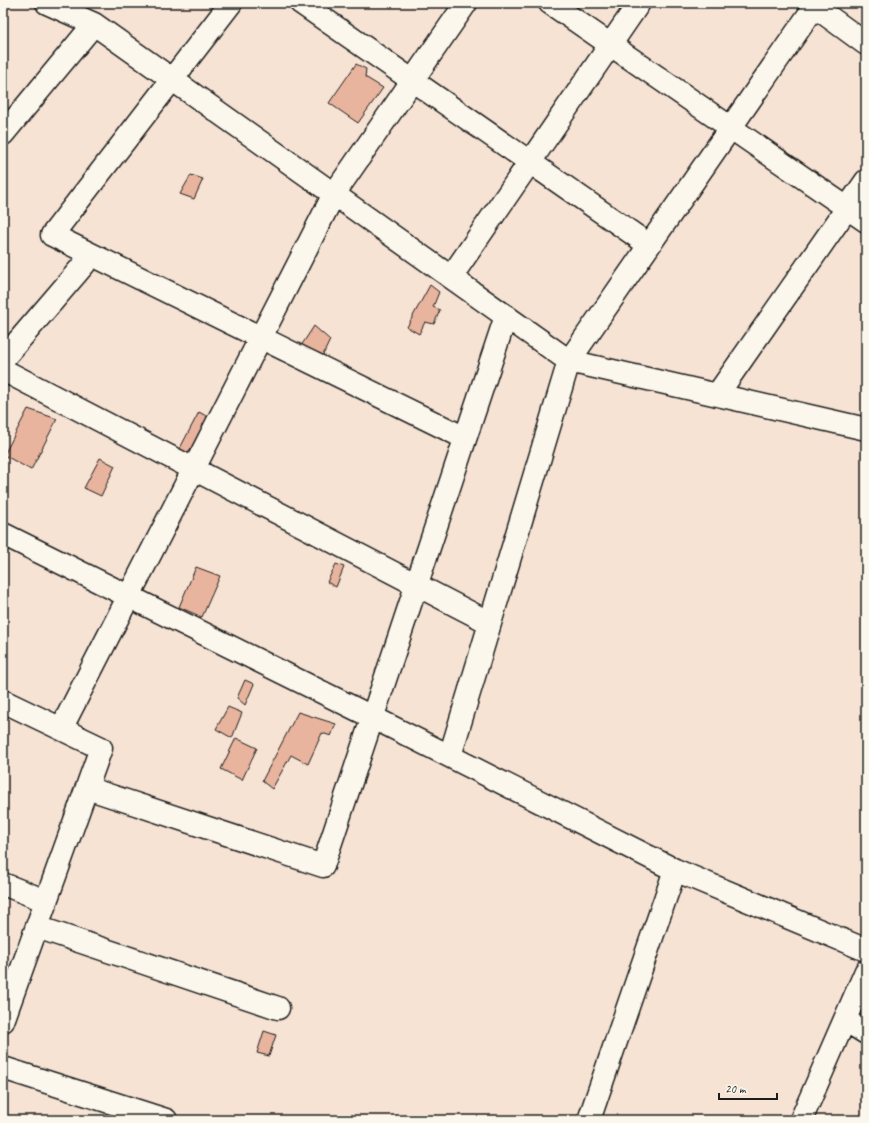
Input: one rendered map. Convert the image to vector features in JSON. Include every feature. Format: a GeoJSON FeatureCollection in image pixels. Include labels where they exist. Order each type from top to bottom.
{"type":"FeatureCollection","features":[{"type":"Feature","properties":{"kind":"street"},"geometry":{"type":"LineString","coordinates":[[231,3],[52,235],[465,438]]}},
{"type":"Feature","properties":{"kind":"street"},"geometry":{"type":"LineString","coordinates":[[301,3],[649,245]]}},
{"type":"Feature","properties":{"kind":"street"},"geometry":{"type":"LineString","coordinates":[[61,729],[334,194],[466,3]]}},
{"type":"Feature","properties":{"kind":"street"},"geometry":{"type":"LineString","coordinates":[[550,3],[866,221]]}},
{"type":"Feature","properties":{"kind":"street"},"geometry":{"type":"LineString","coordinates":[[451,277],[639,3]]}},
{"type":"Feature","properties":{"kind":"street"},"geometry":{"type":"LineString","coordinates":[[450,756],[569,361],[815,5],[866,44]]}},
{"type":"Feature","properties":{"kind":"street"},"geometry":{"type":"LineString","coordinates":[[61,6],[94,24],[569,361],[866,429]]}},
{"type":"Feature","properties":{"kind":"street"},"geometry":{"type":"LineString","coordinates":[[3,134],[94,24]]}},
{"type":"Feature","properties":{"kind":"street"},"geometry":{"type":"LineString","coordinates":[[717,395],[866,181]]}},
{"type":"Feature","properties":{"kind":"street"},"geometry":{"type":"LineString","coordinates":[[3,360],[92,255]]}},
{"type":"Feature","properties":{"kind":"street"},"geometry":{"type":"LineString","coordinates":[[87,788],[323,866],[506,316]]}},
{"type":"Feature","properties":{"kind":"street"},"geometry":{"type":"LineString","coordinates":[[3,370],[490,623]]}},
{"type":"Feature","properties":{"kind":"street"},"geometry":{"type":"LineString","coordinates":[[3,534],[372,717],[675,870],[866,950]]}},
{"type":"Feature","properties":{"kind":"street"},"geometry":{"type":"LineString","coordinates":[[3,701],[101,748],[3,1021]]}},
{"type":"Feature","properties":{"kind":"street"},"geometry":{"type":"LineString","coordinates":[[589,1120],[675,870]]}},
{"type":"Feature","properties":{"kind":"street"},"geometry":{"type":"LineString","coordinates":[[3,884],[46,901]]}},
{"type":"Feature","properties":{"kind":"street"},"geometry":{"type":"LineString","coordinates":[[37,927],[278,1008]]}},
{"type":"Feature","properties":{"kind":"street"},"geometry":{"type":"LineString","coordinates":[[801,1120],[866,971]]}},
{"type":"Feature","properties":{"kind":"street"},"geometry":{"type":"LineString","coordinates":[[845,1020],[866,1033]]}},
{"type":"Feature","properties":{"kind":"street"},"geometry":{"type":"LineString","coordinates":[[3,1068],[166,1120]]}},
{"type":"Feature","properties":{"kind":"building"},"geometry":{"type":"Polygon","coordinates":[[[356,64],[366,69],[365,77],[383,88],[358,123],[329,103],[356,64]]]}},
{"type":"Feature","properties":{"kind":"building"},"geometry":{"type":"Polygon","coordinates":[[[191,175],[203,179],[194,199],[180,194],[191,175]]]}},
{"type":"Feature","properties":{"kind":"building"},"geometry":{"type":"Polygon","coordinates":[[[430,285],[439,292],[433,307],[440,310],[434,324],[425,322],[419,334],[407,327],[430,285]]]}},
{"type":"Feature","properties":{"kind":"building"},"geometry":{"type":"Polygon","coordinates":[[[314,326],[330,340],[323,355],[301,346],[314,326]]]}},
{"type":"Feature","properties":{"kind":"building"},"geometry":{"type":"Polygon","coordinates":[[[28,409],[57,419],[31,470],[4,455],[28,409]]]}},
{"type":"Feature","properties":{"kind":"building"},"geometry":{"type":"Polygon","coordinates":[[[199,412],[208,417],[188,455],[179,450],[199,412]]]}},
{"type":"Feature","properties":{"kind":"building"},"geometry":{"type":"Polygon","coordinates":[[[100,458],[115,466],[101,496],[84,488],[100,458]]]}},
{"type":"Feature","properties":{"kind":"building"},"geometry":{"type":"Polygon","coordinates":[[[336,564],[344,567],[336,587],[327,582],[336,564]]]}},
{"type":"Feature","properties":{"kind":"building"},"geometry":{"type":"Polygon","coordinates":[[[196,567],[220,576],[202,617],[179,607],[196,567]]]}},
{"type":"Feature","properties":{"kind":"building"},"geometry":{"type":"Polygon","coordinates":[[[245,680],[254,684],[245,705],[237,698],[245,680]]]}},
{"type":"Feature","properties":{"kind":"building"},"geometry":{"type":"Polygon","coordinates":[[[228,707],[242,713],[232,738],[216,729],[228,707]]]}},
{"type":"Feature","properties":{"kind":"building"},"geometry":{"type":"Polygon","coordinates":[[[298,712],[336,724],[331,736],[322,733],[308,764],[291,755],[272,789],[262,781],[298,712]]]}},
{"type":"Feature","properties":{"kind":"building"},"geometry":{"type":"Polygon","coordinates":[[[236,738],[257,748],[242,780],[221,769],[236,738]]]}},
{"type":"Feature","properties":{"kind":"building"},"geometry":{"type":"Polygon","coordinates":[[[264,1031],[276,1035],[269,1056],[257,1053],[264,1031]]]}}]}
